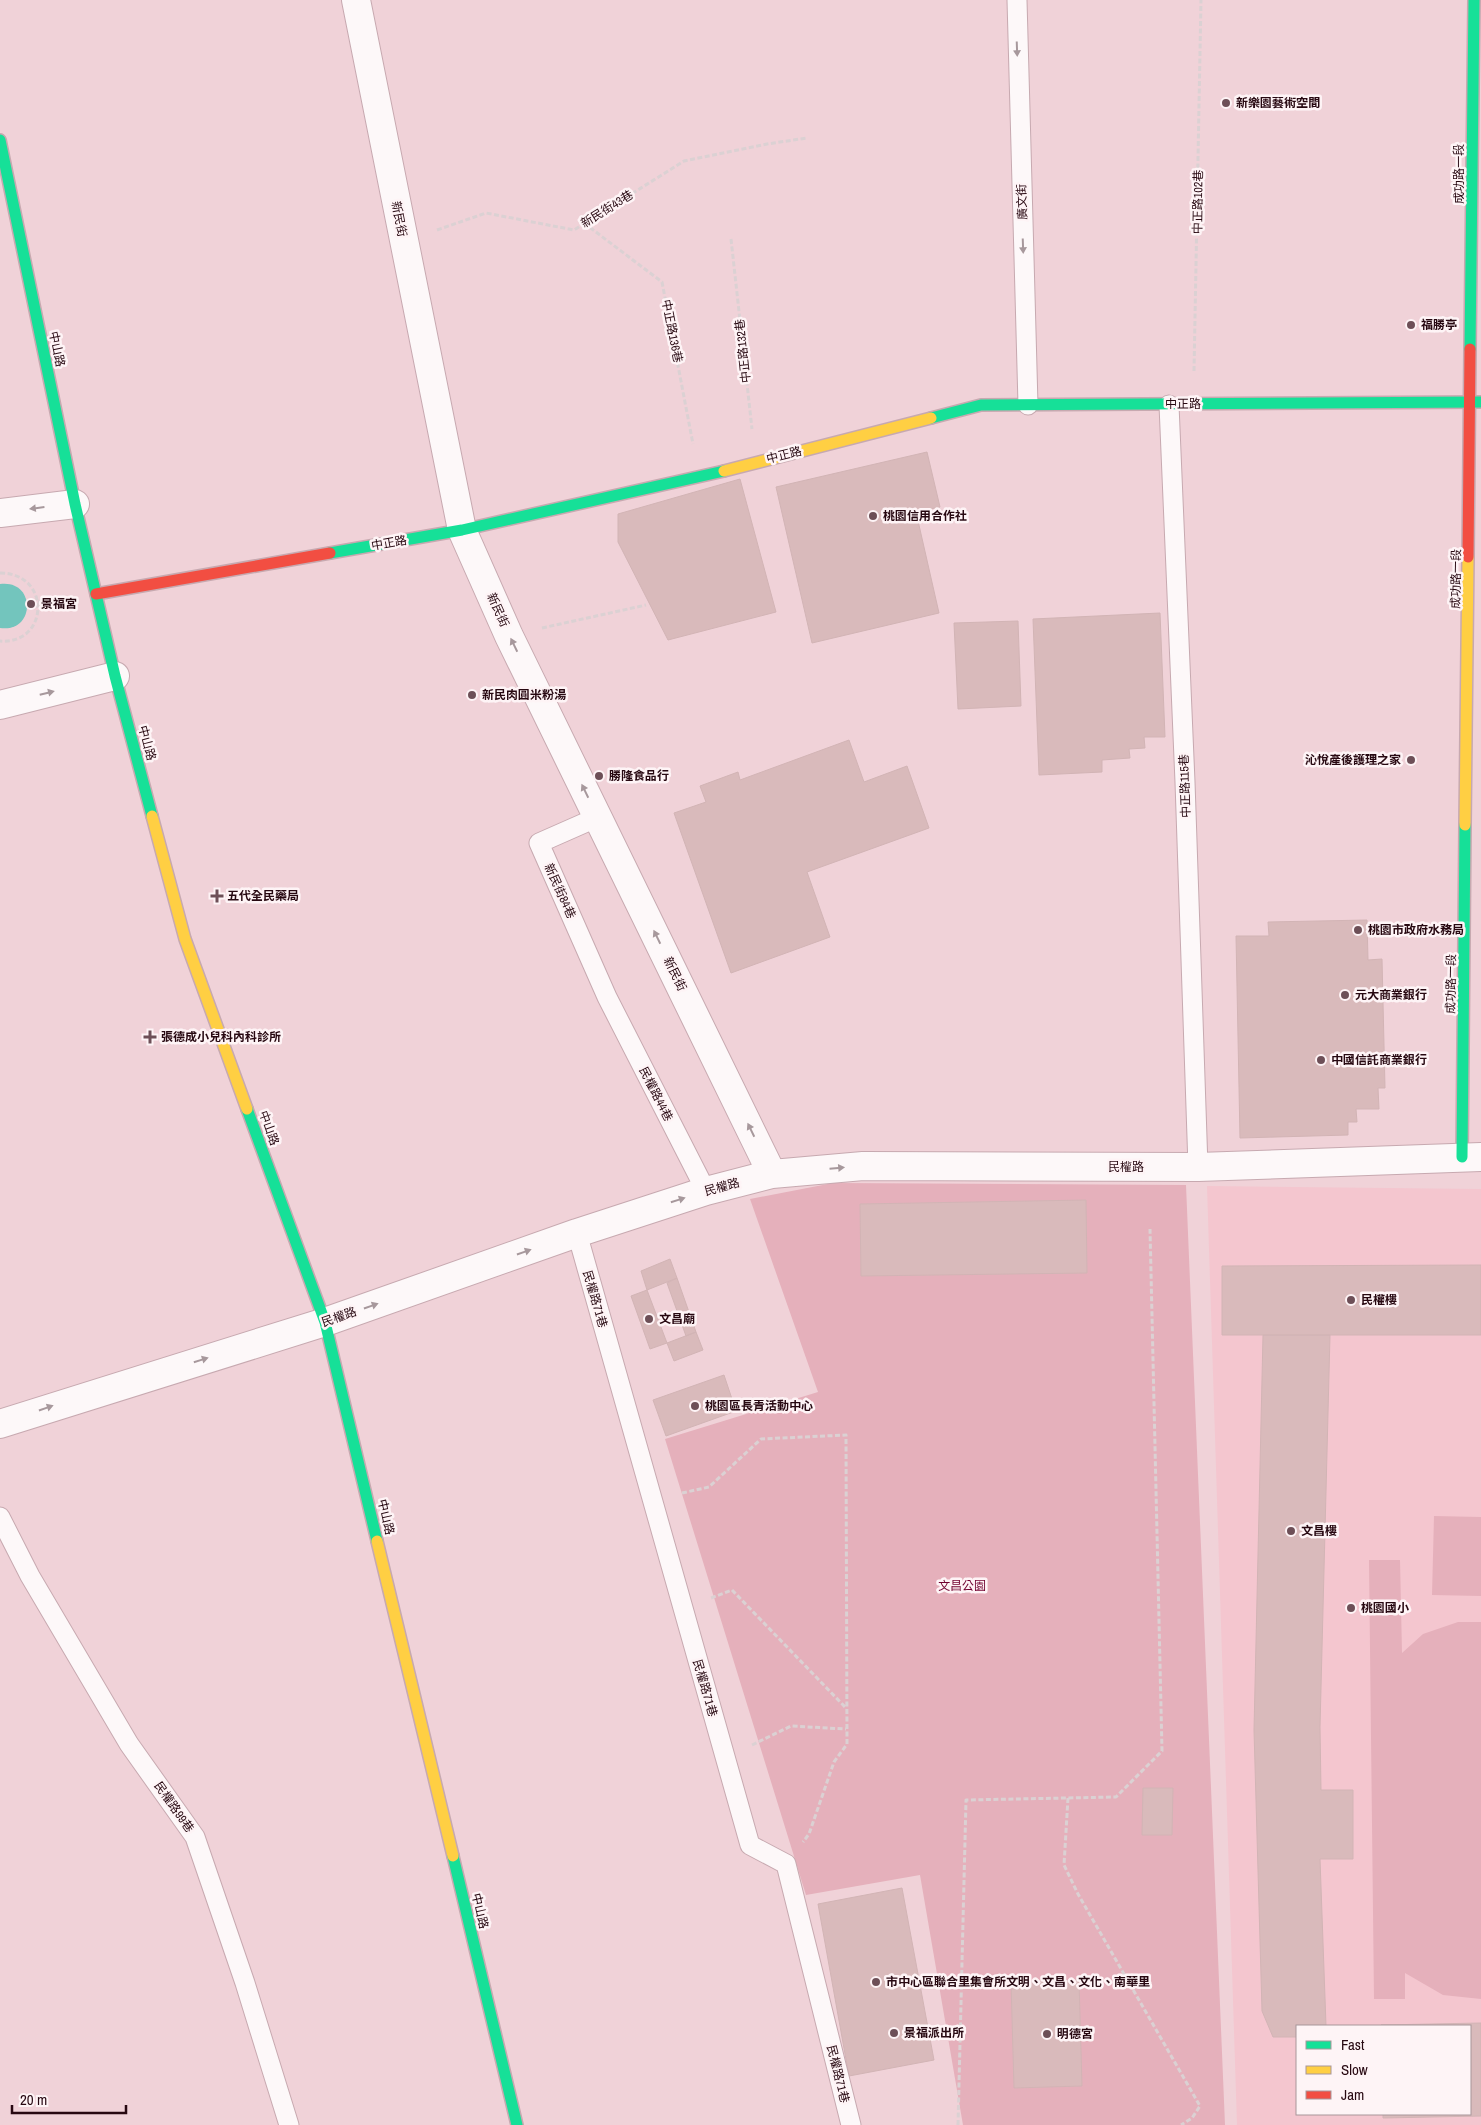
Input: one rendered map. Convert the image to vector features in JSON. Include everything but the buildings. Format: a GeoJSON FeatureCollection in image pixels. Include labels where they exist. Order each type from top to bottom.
{"type":"FeatureCollection","features":[{"type":"Feature","properties":{"kind":"street","name":"新民街"},"geometry":{"type":"LineString","coordinates":[[356,0],[462,530],[509,636],[772,1174]]}},
{"type":"Feature","properties":{"kind":"street","name":"成功路一段"},"geometry":{"type":"LineString","coordinates":[[1472,1157],[1476,402],[1474,0]]}},
{"type":"Feature","properties":{"kind":"street","name":"中山路"},"geometry":{"type":"LineString","coordinates":[[0,140],[74,504],[115,676],[185,940],[325,1322],[517,2125]]}},
{"type":"Feature","properties":{"kind":"street","name":"中正路"},"geometry":{"type":"LineString","coordinates":[[96,594],[462,530],[699,477],[981,405],[1476,402]]}},
{"type":"Feature","properties":{"kind":"street"},"geometry":{"type":"LineString","coordinates":[[0,513],[74,504]]}},
{"type":"Feature","properties":{"kind":"street"},"geometry":{"type":"LineString","coordinates":[[0,704],[115,676]]}},
{"type":"Feature","properties":{"kind":"street","name":"民權路"},"geometry":{"type":"LineString","coordinates":[[0,1424],[325,1322],[577,1233],[706,1190],[772,1174],[863,1166],[1198,1167],[1472,1157]]}},
{"type":"Feature","properties":{"kind":"lane","name":"廣文街"},"geometry":{"type":"LineString","coordinates":[[1017,0],[1028,405]]}},
{"type":"Feature","properties":{"kind":"lane","name":"中正路115巷"},"geometry":{"type":"LineString","coordinates":[[1169,404],[1185,782],[1198,1167]]}},
{"type":"Feature","properties":{"kind":"lane","name":"新民街84巷"},"geometry":{"type":"LineString","coordinates":[[598,816],[539,843],[607,997]]}},
{"type":"Feature","properties":{"kind":"lane","name":"民權路44巷"},"geometry":{"type":"LineString","coordinates":[[607,997],[706,1190]]}},
{"type":"Feature","properties":{"kind":"lane","name":"民權路71巷"},"geometry":{"type":"LineString","coordinates":[[577,1233],[750,1845],[786,1864],[851,2125]]}},
{"type":"Feature","properties":{"kind":"lane","name":"民權路99巷"},"geometry":{"type":"LineString","coordinates":[[0,1517],[30,1576],[129,1744],[196,1837],[245,1983],[288,2125]]}},
{"type":"Feature","properties":{"kind":"path","name":"中正路102巷"},"geometry":{"type":"LineString","coordinates":[[1194,404],[1202,0]]}},
{"type":"Feature","properties":{"kind":"path","name":"新民街43巷"},"geometry":{"type":"LineString","coordinates":[[403,242],[486,213],[574,230],[684,161],[807,138]]}},
{"type":"Feature","properties":{"kind":"path","name":"中正路136巷"},"geometry":{"type":"LineString","coordinates":[[584,223],[662,282],[699,477]]}},
{"type":"Feature","properties":{"kind":"path","name":"中正路132巷"},"geometry":{"type":"LineString","coordinates":[[731,239],[756,462]]}},
{"type":"Feature","properties":{"kind":"path"},"geometry":{"type":"LineString","coordinates":[[0,573],[19,576],[28,582],[38,602],[35,623],[28,632],[18,639],[0,641]]}},
{"type":"Feature","properties":{"kind":"path"},"geometry":{"type":"LineString","coordinates":[[38,602],[70,595]]}},
{"type":"Feature","properties":{"kind":"path"},"geometry":{"type":"LineString","coordinates":[[509,636],[646,605]]}},
{"type":"Feature","properties":{"kind":"path"},"geometry":{"type":"LineString","coordinates":[[958,2125],[966,1800],[1116,1797],[1162,1751],[1150,1229]]}},
{"type":"Feature","properties":{"kind":"path"},"geometry":{"type":"LineString","coordinates":[[652,1500],[709,1487],[761,1439],[846,1434],[847,1744],[834,1762],[810,1834],[786,1864]]}},
{"type":"Feature","properties":{"kind":"path"},"geometry":{"type":"LineString","coordinates":[[683,1608],[732,1590],[846,1708]]}},
{"type":"Feature","properties":{"kind":"path"},"geometry":{"type":"LineString","coordinates":[[725,1758],[791,1726],[846,1729]]}},
{"type":"Feature","properties":{"kind":"path"},"geometry":{"type":"LineString","coordinates":[[1068,1798],[1064,1865],[1078,1894],[1200,2106],[1192,2118],[1181,2125]]}},
{"type":"Feature","properties":{"kind":"shaded area","name":"桃園國小"},"geometry":{"type":"Polygon","coordinates":[[[1207,1186],[1481,1189],[1481,2125],[1237,2125],[1207,1186]]]}},
{"type":"Feature","properties":{"kind":"green space","name":"文昌公園"},"geometry":{"type":"Polygon","coordinates":[[[833,1183],[1186,1185],[1225,2125],[963,2125],[920,1875],[806,1895],[665,1439],[818,1392],[750,1199],[833,1183]]]}},
{"type":"Feature","properties":{"kind":"green space"},"geometry":{"type":"Polygon","coordinates":[[[1434,1516],[1481,1517],[1481,1596],[1432,1595],[1434,1516]]]}},
{"type":"Feature","properties":{"kind":"green space"},"geometry":{"type":"Polygon","coordinates":[[[1369,1560],[1400,1560],[1402,1653],[1423,1634],[1458,1622],[1481,1622],[1481,1999],[1443,1995],[1405,1973],[1405,1999],[1374,1999],[1369,1560]]]}},
{"type":"Feature","properties":{"kind":"water"},"geometry":{"type":"Polygon","coordinates":[[[0,584],[12,585],[20,589],[25,597],[27,606],[25,615],[20,623],[12,627],[0,628],[0,584]]]}},
{"type":"Feature","properties":{"kind":"traffic: fast"},"geometry":{"type":"LineString","coordinates":[[1470,349],[1474,0]]}},
{"type":"Feature","properties":{"kind":"traffic: fast"},"geometry":{"type":"LineString","coordinates":[[0,140],[75,504],[115,676],[152,816]]}},
{"type":"Feature","properties":{"kind":"traffic: fast"},"geometry":{"type":"LineString","coordinates":[[931,418],[981,405],[1481,402]]}},
{"type":"Feature","properties":{"kind":"traffic: fast"},"geometry":{"type":"LineString","coordinates":[[330,553],[462,530],[724,471]]}},
{"type":"Feature","properties":{"kind":"traffic: fast"},"geometry":{"type":"LineString","coordinates":[[1462,1157],[1465,825]]}},
{"type":"Feature","properties":{"kind":"traffic: fast"},"geometry":{"type":"LineString","coordinates":[[247,1109],[325,1322],[377,1541]]}},
{"type":"Feature","properties":{"kind":"traffic: fast"},"geometry":{"type":"LineString","coordinates":[[453,1856],[517,2125]]}},
{"type":"Feature","properties":{"kind":"traffic: slow"},"geometry":{"type":"LineString","coordinates":[[724,471],[931,418]]}},
{"type":"Feature","properties":{"kind":"traffic: slow"},"geometry":{"type":"LineString","coordinates":[[1465,825],[1468,557]]}},
{"type":"Feature","properties":{"kind":"traffic: slow"},"geometry":{"type":"LineString","coordinates":[[152,816],[185,939],[247,1109]]}},
{"type":"Feature","properties":{"kind":"traffic: slow"},"geometry":{"type":"LineString","coordinates":[[377,1541],[453,1856]]}},
{"type":"Feature","properties":{"kind":"traffic: jam"},"geometry":{"type":"LineString","coordinates":[[1468,557],[1470,349]]}},
{"type":"Feature","properties":{"kind":"traffic: jam"},"geometry":{"type":"LineString","coordinates":[[96,594],[330,553]]}},
{"type":"Feature","properties":{"kind":"place","name":"新樂園藝術空間"},"geometry":{"type":"Point","coordinates":[1226,103]}},
{"type":"Feature","properties":{"kind":"place","name":"福勝亭"},"geometry":{"type":"Point","coordinates":[1411,325]}},
{"type":"Feature","properties":{"kind":"place","name":"桃園信用合作社"},"geometry":{"type":"Point","coordinates":[873,516]}},
{"type":"Feature","properties":{"kind":"place","name":"景福宮"},"geometry":{"type":"Point","coordinates":[31,604]}},
{"type":"Feature","properties":{"kind":"place","name":"新民肉圓米粉湯"},"geometry":{"type":"Point","coordinates":[472,695]}},
{"type":"Feature","properties":{"kind":"place","name":"沁悅產後護理之家"},"geometry":{"type":"Point","coordinates":[1411,760]}},
{"type":"Feature","properties":{"kind":"place","name":"勝隆食品行"},"geometry":{"type":"Point","coordinates":[599,776]}},
{"type":"Feature","properties":{"kind":"place","name":"五代全民藥局"},"geometry":{"type":"Point","coordinates":[217,896]}},
{"type":"Feature","properties":{"kind":"place","name":"桃園市政府水務局"},"geometry":{"type":"Point","coordinates":[1358,930]}},
{"type":"Feature","properties":{"kind":"place","name":"元大商業銀行"},"geometry":{"type":"Point","coordinates":[1345,995]}},
{"type":"Feature","properties":{"kind":"place","name":"張德成小兒科內科診所"},"geometry":{"type":"Point","coordinates":[150,1037]}},
{"type":"Feature","properties":{"kind":"place","name":"中國信託商業銀行"},"geometry":{"type":"Point","coordinates":[1321,1060]}},
{"type":"Feature","properties":{"kind":"place","name":"民權樓"},"geometry":{"type":"Point","coordinates":[1351,1300]}},
{"type":"Feature","properties":{"kind":"place","name":"文昌廟"},"geometry":{"type":"Point","coordinates":[649,1319]}},
{"type":"Feature","properties":{"kind":"place","name":"桃園區長青活動中心"},"geometry":{"type":"Point","coordinates":[695,1406]}},
{"type":"Feature","properties":{"kind":"place","name":"文昌樓"},"geometry":{"type":"Point","coordinates":[1291,1531]}},
{"type":"Feature","properties":{"kind":"place","name":"桃園國小"},"geometry":{"type":"Point","coordinates":[1351,1608]}},
{"type":"Feature","properties":{"kind":"place","name":"市中心區聯合里集會所文明、文昌、文化、南華里"},"geometry":{"type":"Point","coordinates":[876,1982]}},
{"type":"Feature","properties":{"kind":"place","name":"景福派出所"},"geometry":{"type":"Point","coordinates":[894,2033]}},
{"type":"Feature","properties":{"kind":"place","name":"明德宮"},"geometry":{"type":"Point","coordinates":[1047,2034]}}]}
